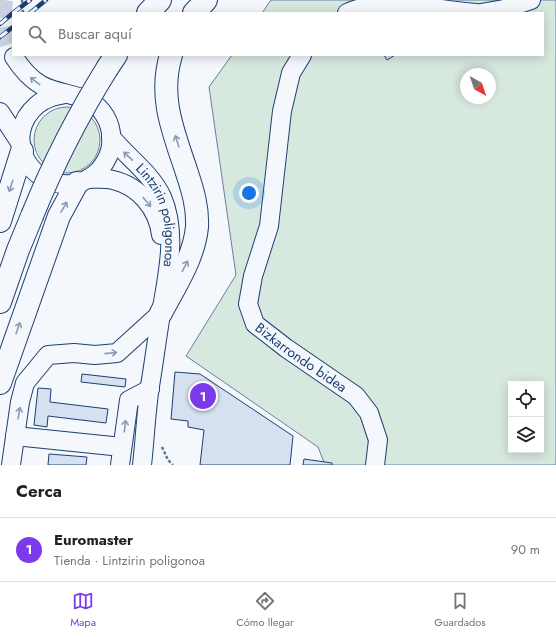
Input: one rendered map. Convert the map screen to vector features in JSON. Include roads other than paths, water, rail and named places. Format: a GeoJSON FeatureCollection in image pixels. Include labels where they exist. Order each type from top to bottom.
{"type":"FeatureCollection","features":[{"type":"Feature","properties":{"kind":"main road"},"geometry":{"type":"LineString","coordinates":[[149,12],[160,0]]}},
{"type":"Feature","properties":{"kind":"main road"},"geometry":{"type":"LineString","coordinates":[[195,12],[206,0]]}},
{"type":"Feature","properties":{"kind":"main road"},"geometry":{"type":"LineString","coordinates":[[162,310],[189,259],[194,244],[197,227],[197,214],[194,195],[167,107],[167,76],[171,56]]}},
{"type":"Feature","properties":{"kind":"main road"},"geometry":{"type":"LineString","coordinates":[[0,302],[18,250],[47,179],[85,104],[112,61]]}},
{"type":"Feature","properties":{"kind":"main road"},"geometry":{"type":"LineString","coordinates":[[0,221],[21,148]]}},
{"type":"Feature","properties":{"kind":"main road"},"geometry":{"type":"LineString","coordinates":[[0,383],[59,216],[82,181]]}},
{"type":"Feature","properties":{"kind":"street"},"geometry":{"type":"LineString","coordinates":[[486,12],[531,0]]}},
{"type":"Feature","properties":{"kind":"street"},"geometry":{"type":"LineString","coordinates":[[348,12],[356,6],[378,1],[396,1],[466,12]]}},
{"type":"Feature","properties":{"kind":"street","name":"Bizkarrondo bidea"},"geometry":{"type":"LineString","coordinates":[[301,56],[291,73],[282,110],[270,226],[253,276],[248,304],[255,324],[286,348],[356,396],[369,413],[378,440],[375,465]]}},
{"type":"Feature","properties":{"kind":"street"},"geometry":{"type":"LineString","coordinates":[[0,112],[30,167],[43,179],[66,185],[82,181],[98,172],[106,162],[110,150],[111,137],[107,120],[97,106],[88,99],[76,95],[65,94],[41,85],[20,67],[14,57]]}},
{"type":"Feature","properties":{"kind":"street"},"geometry":{"type":"LineString","coordinates":[[21,148],[22,129],[28,115],[32,110],[37,104],[50,97],[65,94]]}},
{"type":"Feature","properties":{"kind":"street","name":"Lintzirin poligonoa"},"geometry":{"type":"LineString","coordinates":[[111,137],[148,176],[162,196],[169,219],[171,242],[150,389],[142,465]]}},
{"type":"Feature","properties":{"kind":"street","name":"Lintzirin poligonoa"},"geometry":{"type":"LineString","coordinates":[[82,181],[113,180],[124,184],[135,190],[152,208],[159,224],[162,241],[162,310]]}},
{"type":"Feature","properties":{"kind":"street"},"geometry":{"type":"LineString","coordinates":[[11,465],[25,383],[48,355],[74,353],[95,355],[118,353],[162,310]]}},
{"type":"Feature","properties":{"kind":"street"},"geometry":{"type":"LineString","coordinates":[[120,465],[129,400],[150,389]]}},
{"type":"Feature","properties":{"kind":"street"},"geometry":{"type":"LineString","coordinates":[[15,436],[122,447]]}},
{"type":"Feature","properties":{"kind":"tunnel"},"geometry":{"type":"LineString","coordinates":[[4,0],[4,29],[12,52]]}},
{"type":"Feature","properties":{"kind":"railway"},"geometry":{"type":"LineString","coordinates":[[14,12],[30,0]]}},
{"type":"Feature","properties":{"kind":"railway"},"geometry":{"type":"LineString","coordinates":[[31,12],[46,0]]}},
{"type":"Feature","properties":{"kind":"railway"},"geometry":{"type":"LineString","coordinates":[[0,24],[12,14]]}},
{"type":"Feature","properties":{"kind":"railway"},"geometry":{"type":"LineString","coordinates":[[0,37],[12,28]]}},
{"type":"Feature","properties":{"kind":"place","name":"Euromaster"},"geometry":{"type":"Point","coordinates":[203,396]}}]}
